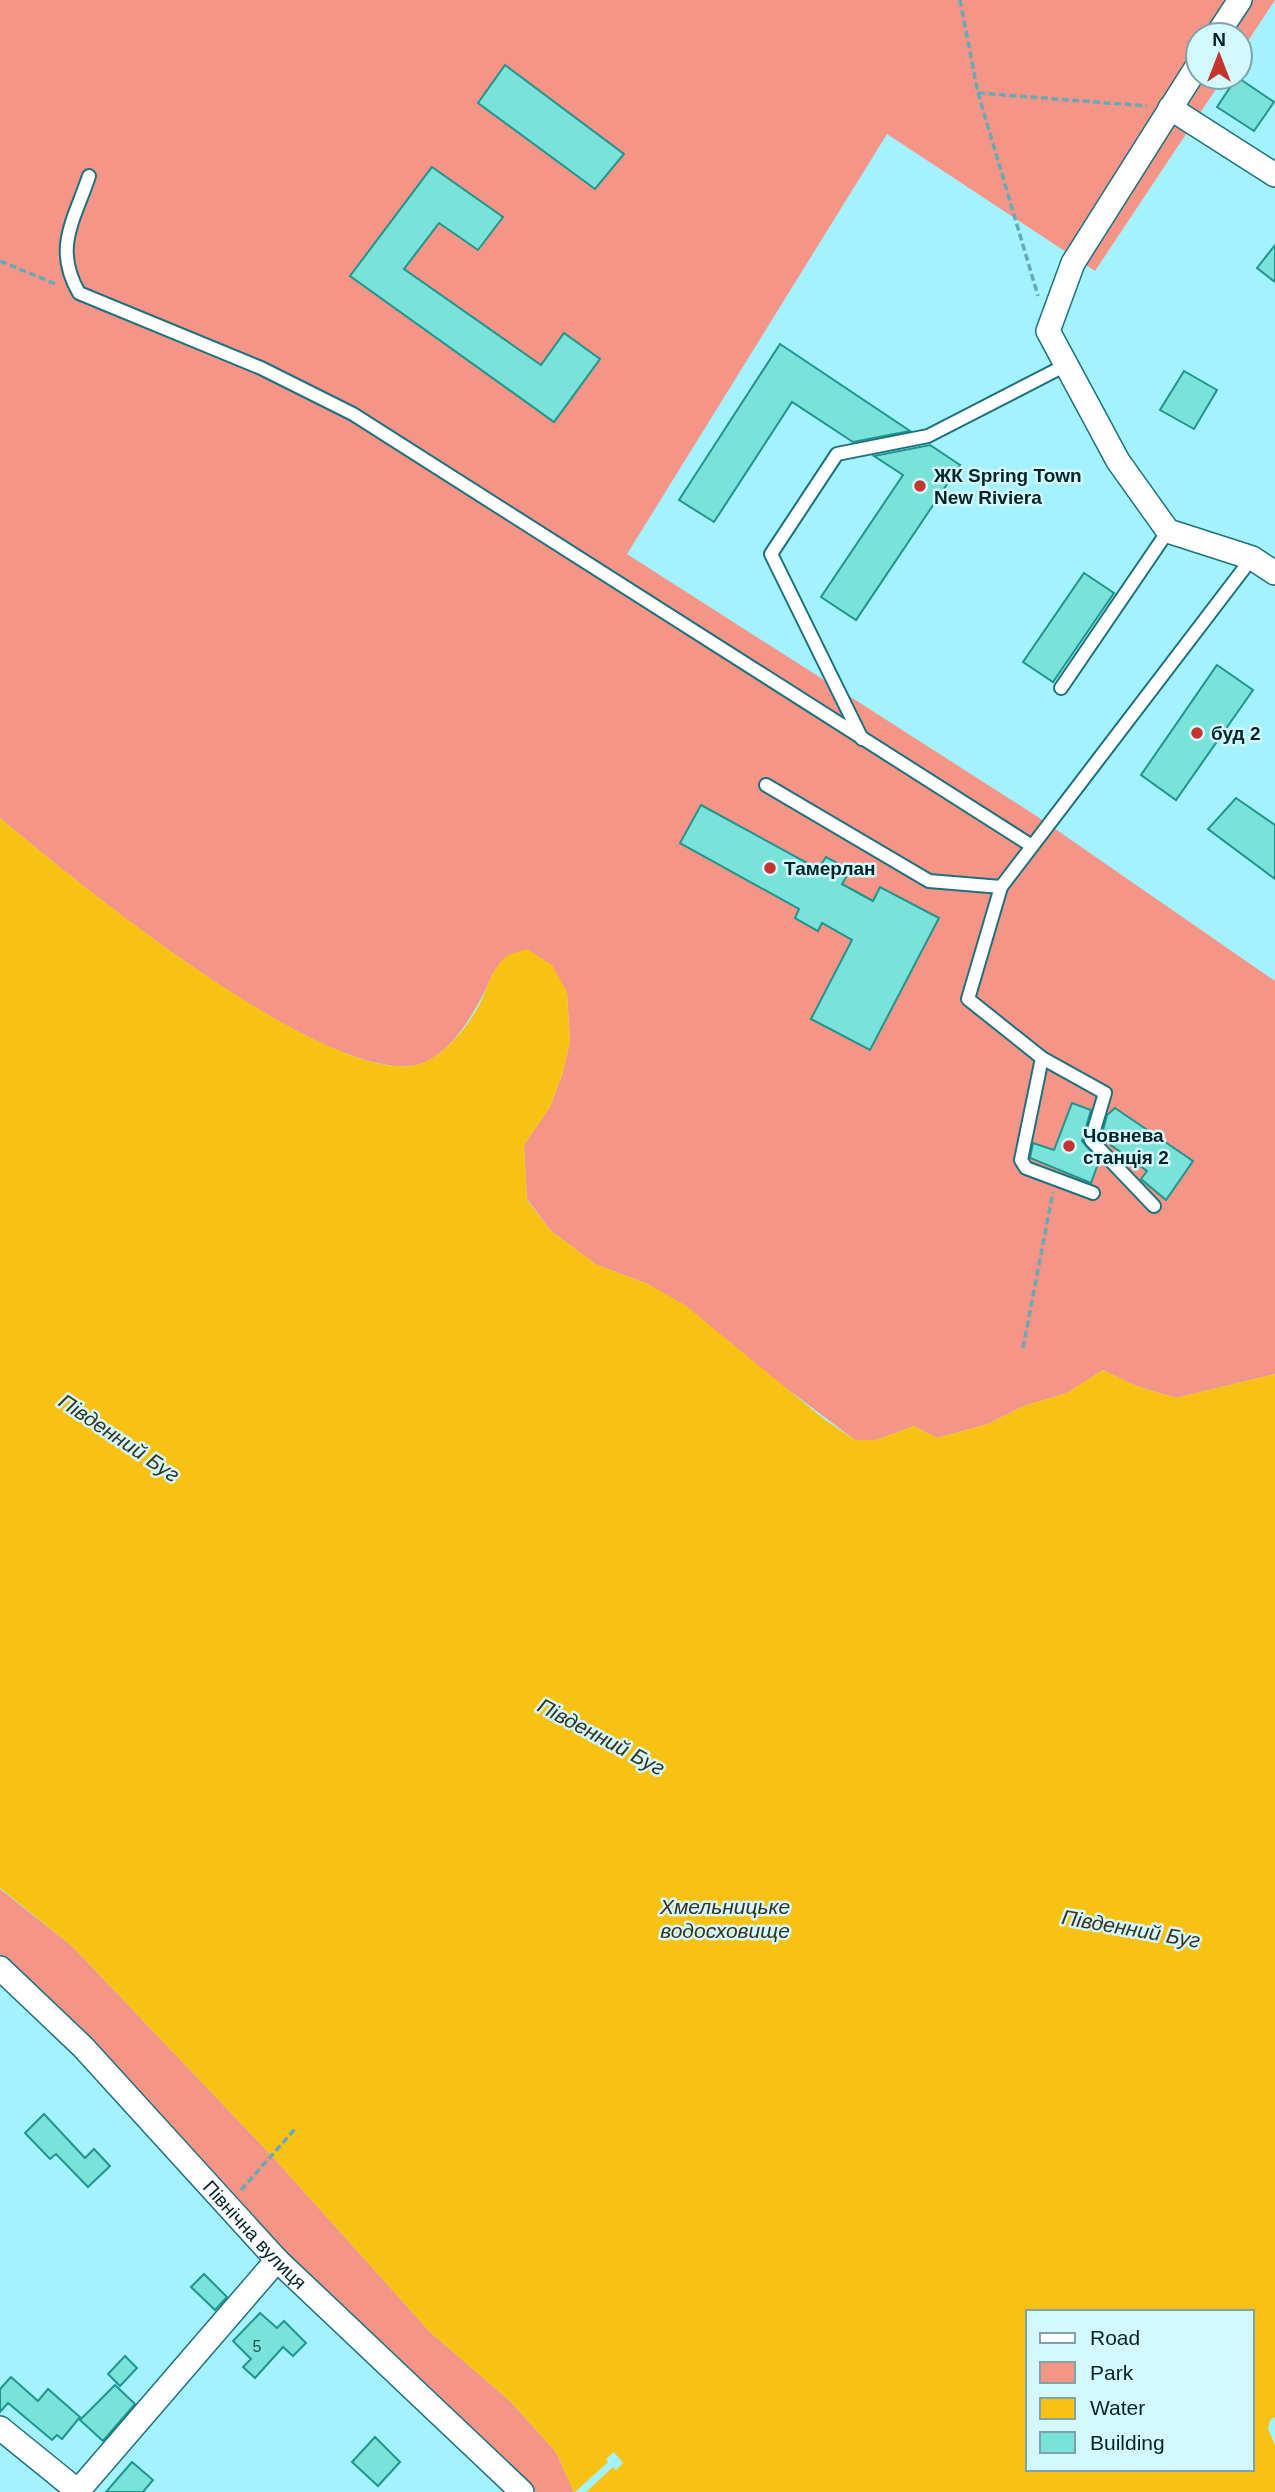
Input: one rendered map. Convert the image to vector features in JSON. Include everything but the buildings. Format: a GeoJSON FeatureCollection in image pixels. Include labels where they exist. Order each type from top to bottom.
{"type":"FeatureCollection","features":[{"type":"Feature","properties":{"kind":"street"},"geometry":{"type":"LineString","coordinates":[[1226,21],[1240,0]]}},
{"type":"Feature","properties":{"kind":"street"},"geometry":{"type":"LineString","coordinates":[[1184,86],[1073,263],[1048,331],[1118,461],[1168,531],[1252,558],[1275,573]]}},
{"type":"Feature","properties":{"kind":"street"},"geometry":{"type":"LineString","coordinates":[[1170,108],[1275,175]]}},
{"type":"Feature","properties":{"kind":"street","name":"Північна вулиця"},"geometry":{"type":"LineString","coordinates":[[0,1968],[83,2047],[277,2260],[522,2492]]}},
{"type":"Feature","properties":{"kind":"street"},"geometry":{"type":"LineString","coordinates":[[0,2427],[79,2491],[277,2260]]}},
{"type":"Feature","properties":{"kind":"lane"},"geometry":{"type":"LineString","coordinates":[[89,176],[64,250],[67,273],[79,293],[261,368],[353,414],[1032,846]]}},
{"type":"Feature","properties":{"kind":"lane"},"geometry":{"type":"LineString","coordinates":[[862,739],[771,554],[837,454],[928,436],[1066,365]]}},
{"type":"Feature","properties":{"kind":"lane"},"geometry":{"type":"LineString","coordinates":[[1062,688],[1168,531]]}},
{"type":"Feature","properties":{"kind":"lane"},"geometry":{"type":"LineString","coordinates":[[1154,1206],[1091,1140],[1105,1093],[1042,1058],[968,999],[1000,887],[1252,558]]}},
{"type":"Feature","properties":{"kind":"lane"},"geometry":{"type":"LineString","coordinates":[[766,785],[929,881],[1000,887]]}},
{"type":"Feature","properties":{"kind":"lane"},"geometry":{"type":"LineString","coordinates":[[1042,1058],[1021,1160],[1026,1168],[1093,1193]]}},
{"type":"Feature","properties":{"kind":"path"},"geometry":{"type":"LineString","coordinates":[[960,0],[978,93],[1048,331]]}},
{"type":"Feature","properties":{"kind":"path"},"geometry":{"type":"LineString","coordinates":[[978,93],[1170,108]]}},
{"type":"Feature","properties":{"kind":"path"},"geometry":{"type":"LineString","coordinates":[[0,261],[79,293]]}},
{"type":"Feature","properties":{"kind":"path"},"geometry":{"type":"LineString","coordinates":[[1023,1348],[1055,1178]]}},
{"type":"Feature","properties":{"kind":"path"},"geometry":{"type":"LineString","coordinates":[[227,2205],[295,2129]]}},
{"type":"Feature","properties":{"kind":"green space"},"geometry":{"type":"Polygon","coordinates":[[[0,0],[1275,0],[1254,32],[1254,21],[1184,21],[1184,91],[1215,91],[1095,271],[887,134],[627,554],[1035,815],[1275,981],[1275,1374],[1176,1398],[1136,1386],[1103,1370],[1067,1393],[1024,1406],[988,1424],[937,1438],[914,1426],[876,1440],[855,1440],[648,1284],[597,1265],[551,1231],[527,1199],[524,1145],[550,1107],[562,1075],[570,1042],[567,992],[493,973],[466,1024],[446,1048],[423,1063],[382,1064],[329,1047],[269,1015],[204,975],[83,886],[0,818],[0,0]]]}},
{"type":"Feature","properties":{"kind":"green space"},"geometry":{"type":"Polygon","coordinates":[[[0,1889],[72,1946],[272,2156],[430,2332],[510,2401],[556,2452],[574,2492],[536,2492],[284,2253],[90,2041],[0,1954],[0,1889]]]}},
{"type":"Feature","properties":{"kind":"water","name":"Хмельницьке водосховище"},"geometry":{"type":"Polygon","coordinates":[[[0,818],[141,930],[205,975],[269,1015],[330,1047],[383,1064],[423,1063],[442,1052],[473,1016],[492,975],[507,956],[527,949],[552,965],[567,992],[570,1042],[550,1107],[524,1145],[527,1200],[551,1231],[597,1265],[648,1284],[685,1305],[825,1420],[855,1440],[876,1440],[914,1426],[937,1438],[988,1424],[1024,1406],[1067,1393],[1103,1370],[1136,1386],[1176,1398],[1275,1374],[1275,2417],[1270,2420],[1268,2429],[1275,2445],[1275,2492],[574,2492],[556,2452],[510,2401],[430,2332],[272,2156],[72,1946],[0,1888],[0,818]]]}},
{"type":"Feature","properties":{"kind":"pier"},"geometry":{"type":"Polygon","coordinates":[[[614,2452],[623,2463],[616,2470],[613,2467],[586,2492],[575,2492],[608,2462],[606,2459],[614,2452]]]}},
{"type":"Feature","properties":{"kind":"place","name":"ЖК Spring Town New Riviera"},"geometry":{"type":"Point","coordinates":[920,486]}},
{"type":"Feature","properties":{"kind":"place","name":"буд 2"},"geometry":{"type":"Point","coordinates":[1197,733]}},
{"type":"Feature","properties":{"kind":"place","name":"Тамерлан"},"geometry":{"type":"Point","coordinates":[770,868]}},
{"type":"Feature","properties":{"kind":"place","name":"Човнева станція 2"},"geometry":{"type":"Point","coordinates":[1069,1146]}},
{"type":"Feature","properties":{"kind":"water label","name":"Південний Буг"},"geometry":{"type":"Point","coordinates":[119,1438]}},
{"type":"Feature","properties":{"kind":"water label","name":"Південний Буг"},"geometry":{"type":"Point","coordinates":[601,1737]}},
{"type":"Feature","properties":{"kind":"water label","name":"Південний Буг"},"geometry":{"type":"Point","coordinates":[1131,1929]}}]}
